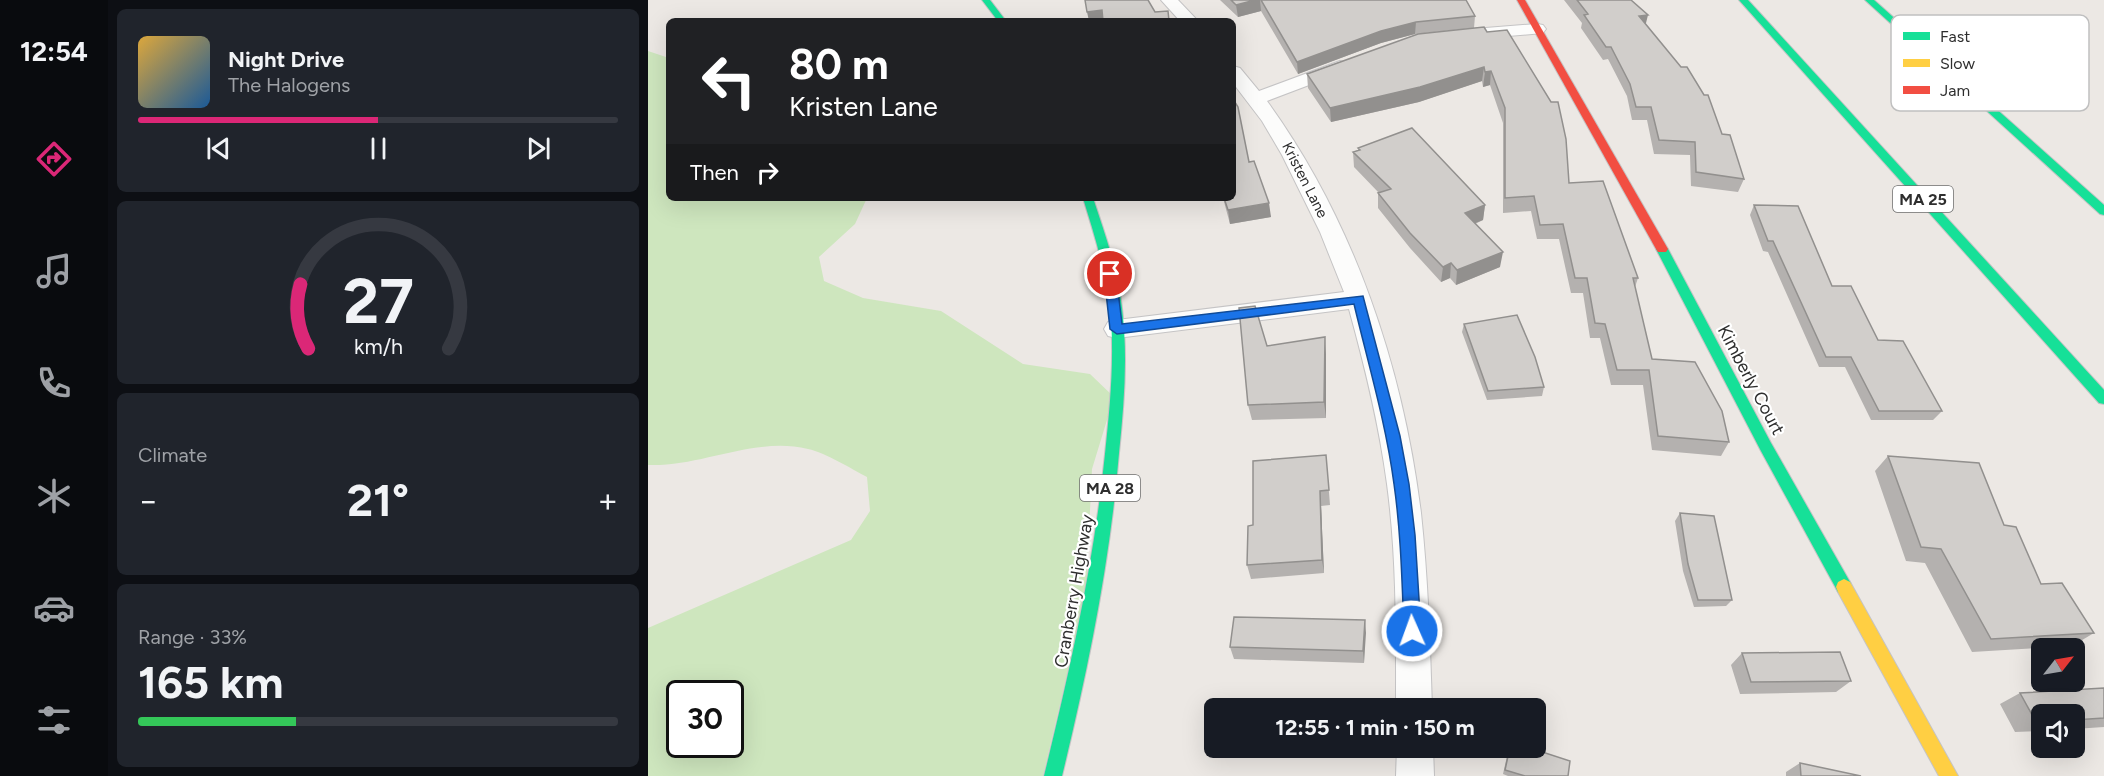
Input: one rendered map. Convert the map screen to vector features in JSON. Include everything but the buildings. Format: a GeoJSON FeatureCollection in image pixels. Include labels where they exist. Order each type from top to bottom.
{"type":"FeatureCollection","features":[{"type":"Feature","properties":{"kind":"main road"},"geometry":{"type":"LineString","coordinates":[[986,0],[1000,18]]}},
{"type":"Feature","properties":{"kind":"main road","name":"Kimberly Court"},"geometry":{"type":"LineString","coordinates":[[1521,0],[1643,213],[1766,447],[1949,776]]}},
{"type":"Feature","properties":{"kind":"main road","name":"MA 25"},"geometry":{"type":"LineString","coordinates":[[1743,0],[2104,399]]}},
{"type":"Feature","properties":{"kind":"main road"},"geometry":{"type":"LineString","coordinates":[[1869,0],[1891,20]]}},
{"type":"Feature","properties":{"kind":"main road"},"geometry":{"type":"LineString","coordinates":[[1993,111],[2104,211]]}},
{"type":"Feature","properties":{"kind":"main road","name":"Cranberry Highway"},"geometry":{"type":"LineString","coordinates":[[1053,776],[1096,589],[1106,525],[1116,416],[1117,329],[1113,292],[1106,256],[1089,201]]}},
{"type":"Feature","properties":{"kind":"street"},"geometry":{"type":"LineString","coordinates":[[1169,0],[1185,18]]}},
{"type":"Feature","properties":{"kind":"street"},"geometry":{"type":"LineString","coordinates":[[1455,36],[1537,29]]}},
{"type":"Feature","properties":{"kind":"street"},"geometry":{"type":"LineString","coordinates":[[1256,99],[1360,60]]}},
{"type":"Feature","properties":{"kind":"street","name":"Kristen Lane"},"geometry":{"type":"LineString","coordinates":[[1236,76],[1256,99],[1296,158],[1341,251],[1359,299],[1393,436],[1402,484],[1410,579],[1414,698]]}},
{"type":"Feature","properties":{"kind":"street"},"geometry":{"type":"LineString","coordinates":[[1117,329],[1359,299]]}},
{"type":"Feature","properties":{"kind":"street"},"geometry":{"type":"LineString","coordinates":[[1415,758],[1415,776]]}},
{"type":"Feature","properties":{"kind":"green space"},"geometry":{"type":"Polygon","coordinates":[[[648,51],[666,57],[666,201],[866,201],[855,224],[819,257],[824,281],[863,298],[941,311],[1023,364],[1090,374],[1114,397],[1092,469],[1086,594],[1043,776],[648,776],[648,628],[851,540],[870,511],[867,477],[830,457],[808,449],[768,446],[688,462],[648,465],[648,51]]]}},
{"type":"Feature","properties":{"kind":"traffic: fast"},"geometry":{"type":"LineString","coordinates":[[986,0],[1000,18]]}},
{"type":"Feature","properties":{"kind":"traffic: fast"},"geometry":{"type":"LineString","coordinates":[[1743,0],[2104,399]]}},
{"type":"Feature","properties":{"kind":"traffic: fast"},"geometry":{"type":"LineString","coordinates":[[1869,0],[1891,20]]}},
{"type":"Feature","properties":{"kind":"traffic: fast"},"geometry":{"type":"LineString","coordinates":[[1993,111],[2104,211]]}},
{"type":"Feature","properties":{"kind":"traffic: fast"},"geometry":{"type":"LineString","coordinates":[[1053,776],[1081,653],[1104,529],[1117,394],[1116,308],[1105,252],[1089,201]]}},
{"type":"Feature","properties":{"kind":"traffic: fast"},"geometry":{"type":"LineString","coordinates":[[1662,249],[1766,447],[1844,587]]}},
{"type":"Feature","properties":{"kind":"traffic: slow"},"geometry":{"type":"LineString","coordinates":[[1844,587],[1949,776]]}},
{"type":"Feature","properties":{"kind":"traffic: jam"},"geometry":{"type":"LineString","coordinates":[[1521,0],[1662,249]]}},
{"type":"Feature","properties":{"kind":"route"},"geometry":{"type":"LineString","coordinates":[[1110,274],[1117,329],[1359,299],[1393,436],[1402,484],[1412,631]]}}]}
